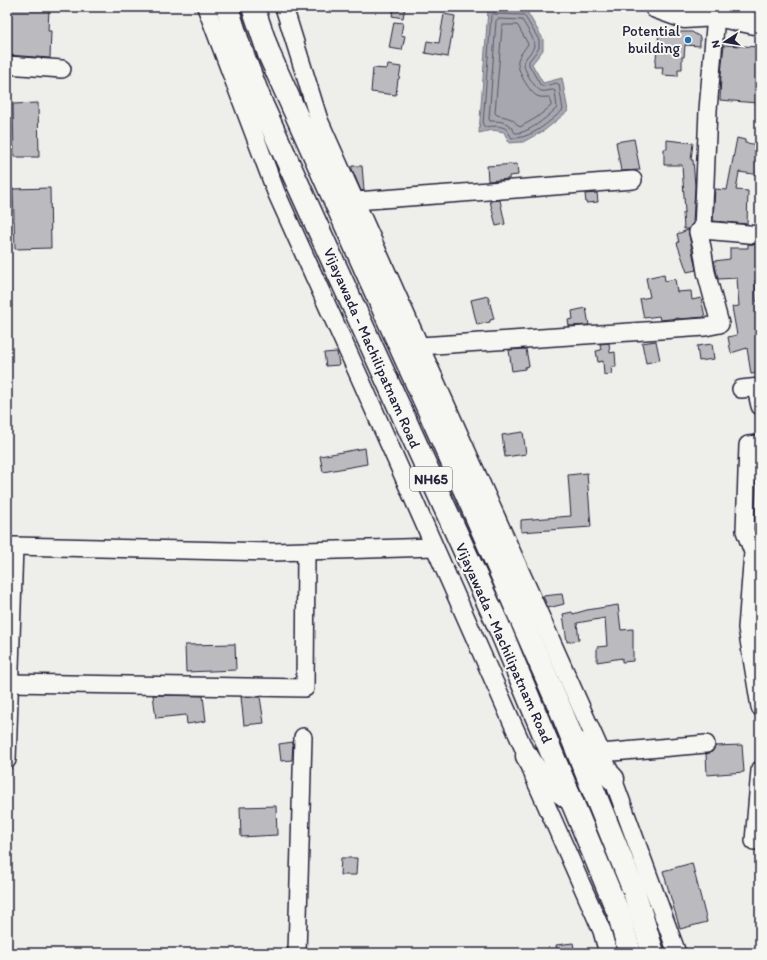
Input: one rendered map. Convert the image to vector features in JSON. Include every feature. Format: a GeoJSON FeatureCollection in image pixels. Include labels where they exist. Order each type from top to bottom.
{"type":"FeatureCollection","features":[{"type":"Feature","properties":{"kind":"main road","name":"Vijayawada - Machilipatnam Road"},"geometry":{"type":"LineString","coordinates":[[227,7],[239,45],[262,105],[500,629],[618,912],[630,953]]}},
{"type":"Feature","properties":{"kind":"main road","name":"Vijayawada - Machilipatnam Road"},"geometry":{"type":"LineString","coordinates":[[252,7],[269,54],[470,502],[572,737],[633,888],[653,953]]}},
{"type":"Feature","properties":{"kind":"main road"},"geometry":{"type":"LineString","coordinates":[[656,7],[684,17],[716,14],[760,24]]}},
{"type":"Feature","properties":{"kind":"main road"},"geometry":{"type":"LineString","coordinates":[[572,737],[613,779]]}},
{"type":"Feature","properties":{"kind":"main road"},"geometry":{"type":"LineString","coordinates":[[527,756],[540,777],[571,800]]}},
{"type":"Feature","properties":{"kind":"street"},"geometry":{"type":"LineString","coordinates":[[206,7],[276,192],[527,756],[534,777],[602,931],[608,953]]}},
{"type":"Feature","properties":{"kind":"street"},"geometry":{"type":"LineString","coordinates":[[284,7],[319,120],[613,779],[677,953]]}},
{"type":"Feature","properties":{"kind":"street"},"geometry":{"type":"LineString","coordinates":[[703,230],[708,110],[716,14]]}},
{"type":"Feature","properties":{"kind":"street"},"geometry":{"type":"LineString","coordinates":[[7,66],[62,69]]}},
{"type":"Feature","properties":{"kind":"street"},"geometry":{"type":"LineString","coordinates":[[356,201],[633,180]]}},
{"type":"Feature","properties":{"kind":"street"},"geometry":{"type":"LineString","coordinates":[[420,346],[705,327],[720,324],[706,272],[698,232],[703,230],[760,236]]}},
{"type":"Feature","properties":{"kind":"street"},"geometry":{"type":"LineString","coordinates":[[752,388],[760,406]]}},
{"type":"Feature","properties":{"kind":"street"},"geometry":{"type":"LineString","coordinates":[[760,444],[748,446],[745,531],[753,552],[747,628],[760,707]]}},
{"type":"Feature","properties":{"kind":"street"},"geometry":{"type":"LineString","coordinates":[[7,760],[10,683],[11,546],[266,552],[434,547]]}},
{"type":"Feature","properties":{"kind":"street"},"geometry":{"type":"LineString","coordinates":[[10,683],[305,688],[306,551]]}},
{"type":"Feature","properties":{"kind":"street"},"geometry":{"type":"LineString","coordinates":[[297,953],[303,737]]}},
{"type":"Feature","properties":{"kind":"street"},"geometry":{"type":"LineString","coordinates":[[601,753],[706,744]]}},
{"type":"Feature","properties":{"kind":"street"},"geometry":{"type":"LineString","coordinates":[[754,841],[760,770]]}},
{"type":"Feature","properties":{"kind":"water"},"geometry":{"type":"Polygon","coordinates":[[[488,10],[526,10],[543,39],[543,50],[532,64],[543,83],[562,78],[568,111],[545,130],[523,142],[509,143],[504,132],[492,130],[479,133],[488,10]]]}},
{"type":"Feature","properties":{"kind":"building"},"geometry":{"type":"Polygon","coordinates":[[[7,7],[49,7],[48,31],[51,31],[50,58],[7,55],[7,7]]]}},
{"type":"Feature","properties":{"kind":"building"},"geometry":{"type":"Polygon","coordinates":[[[394,7],[405,7],[403,18],[392,16],[394,7]]]}},
{"type":"Feature","properties":{"kind":"building"},"geometry":{"type":"Polygon","coordinates":[[[444,14],[455,16],[448,57],[425,53],[427,41],[439,43],[444,14]]]}},
{"type":"Feature","properties":{"kind":"building"},"geometry":{"type":"Polygon","coordinates":[[[394,22],[403,23],[401,35],[405,36],[402,50],[389,48],[394,22]]]}},
{"type":"Feature","properties":{"kind":"building"},"geometry":{"type":"Polygon","coordinates":[[[677,32],[692,32],[700,37],[700,46],[685,45],[684,57],[682,57],[682,69],[678,69],[678,76],[662,75],[663,67],[655,67],[659,33],[677,35],[677,32]]]}},
{"type":"Feature","properties":{"kind":"building"},"geometry":{"type":"Polygon","coordinates":[[[724,45],[760,47],[758,103],[720,100],[724,45]]]}},
{"type":"Feature","properties":{"kind":"building"},"geometry":{"type":"Polygon","coordinates":[[[388,65],[401,67],[396,95],[371,92],[373,68],[387,69],[388,65]]]}},
{"type":"Feature","properties":{"kind":"building"},"geometry":{"type":"Polygon","coordinates":[[[38,103],[39,157],[14,157],[13,104],[38,103]]]}},
{"type":"Feature","properties":{"kind":"building"},"geometry":{"type":"Polygon","coordinates":[[[737,138],[745,140],[745,143],[760,145],[760,175],[739,172],[736,190],[748,191],[747,224],[713,221],[715,189],[727,190],[737,138]]]}},
{"type":"Feature","properties":{"kind":"building"},"geometry":{"type":"Polygon","coordinates":[[[634,139],[640,170],[621,171],[616,142],[634,139]]]}},
{"type":"Feature","properties":{"kind":"building"},"geometry":{"type":"Polygon","coordinates":[[[667,140],[693,143],[691,160],[693,160],[695,186],[693,223],[689,229],[684,229],[683,213],[685,212],[682,165],[664,165],[664,149],[667,149],[667,140]]]}},
{"type":"Feature","properties":{"kind":"building"},"geometry":{"type":"Polygon","coordinates":[[[517,164],[518,175],[509,176],[509,179],[488,181],[487,166],[517,164]]]}},
{"type":"Feature","properties":{"kind":"building"},"geometry":{"type":"Polygon","coordinates":[[[352,166],[362,166],[364,190],[361,191],[352,166]]]}},
{"type":"Feature","properties":{"kind":"building"},"geometry":{"type":"Polygon","coordinates":[[[50,188],[51,248],[15,249],[13,189],[50,188]]]}},
{"type":"Feature","properties":{"kind":"building"},"geometry":{"type":"Polygon","coordinates":[[[597,193],[598,202],[586,203],[585,194],[597,193]]]}},
{"type":"Feature","properties":{"kind":"building"},"geometry":{"type":"Polygon","coordinates":[[[500,200],[505,224],[496,226],[490,201],[500,200]]]}},
{"type":"Feature","properties":{"kind":"building"},"geometry":{"type":"Polygon","coordinates":[[[688,230],[696,270],[687,272],[677,243],[679,242],[677,234],[688,230]]]}},
{"type":"Feature","properties":{"kind":"building"},"geometry":{"type":"Polygon","coordinates":[[[748,244],[760,245],[760,280],[755,280],[756,301],[760,301],[760,346],[758,347],[760,373],[751,374],[747,348],[731,353],[728,337],[737,335],[732,307],[739,306],[737,278],[718,279],[714,261],[730,259],[730,248],[748,248],[748,244]]]}},
{"type":"Feature","properties":{"kind":"building"},"geometry":{"type":"Polygon","coordinates":[[[664,274],[665,281],[675,279],[677,292],[691,291],[692,300],[701,298],[705,317],[660,320],[659,316],[644,318],[640,299],[650,297],[646,278],[664,274]]]}},
{"type":"Feature","properties":{"kind":"building"},"geometry":{"type":"Polygon","coordinates":[[[488,296],[494,319],[490,320],[490,322],[477,325],[471,300],[488,296]]]}},
{"type":"Feature","properties":{"kind":"building"},"geometry":{"type":"Polygon","coordinates":[[[586,308],[589,325],[569,326],[568,320],[573,319],[572,311],[586,308]]]}},
{"type":"Feature","properties":{"kind":"building"},"geometry":{"type":"Polygon","coordinates":[[[656,341],[660,360],[646,363],[642,343],[656,341]]]}},
{"type":"Feature","properties":{"kind":"building"},"geometry":{"type":"Polygon","coordinates":[[[609,343],[610,353],[615,352],[616,367],[611,367],[612,374],[604,375],[603,361],[598,362],[596,351],[601,350],[600,344],[609,343]]]}},
{"type":"Feature","properties":{"kind":"building"},"geometry":{"type":"Polygon","coordinates":[[[712,344],[714,359],[699,361],[697,346],[712,344]]]}},
{"type":"Feature","properties":{"kind":"building"},"geometry":{"type":"Polygon","coordinates":[[[526,349],[529,366],[525,367],[525,369],[512,371],[509,350],[526,349]]]}},
{"type":"Feature","properties":{"kind":"building"},"geometry":{"type":"Polygon","coordinates":[[[337,352],[339,365],[326,366],[324,353],[337,352]]]}},
{"type":"Feature","properties":{"kind":"building"},"geometry":{"type":"Polygon","coordinates":[[[523,432],[526,454],[505,457],[502,435],[523,432]]]}},
{"type":"Feature","properties":{"kind":"building"},"geometry":{"type":"Polygon","coordinates":[[[365,448],[367,464],[323,472],[320,456],[365,448]]]}},
{"type":"Feature","properties":{"kind":"building"},"geometry":{"type":"Polygon","coordinates":[[[587,473],[591,527],[521,532],[521,520],[571,516],[568,475],[587,473]]]}},
{"type":"Feature","properties":{"kind":"building"},"geometry":{"type":"Polygon","coordinates":[[[562,594],[564,604],[548,608],[543,596],[562,594]]]}},
{"type":"Feature","properties":{"kind":"building"},"geometry":{"type":"Polygon","coordinates":[[[618,605],[621,630],[633,629],[633,661],[622,662],[622,658],[597,662],[597,647],[607,646],[605,618],[577,623],[579,640],[567,642],[563,614],[572,612],[573,614],[618,605]]]}},
{"type":"Feature","properties":{"kind":"building"},"geometry":{"type":"Polygon","coordinates":[[[235,644],[236,670],[186,672],[185,645],[235,644]]]}},
{"type":"Feature","properties":{"kind":"building"},"geometry":{"type":"Polygon","coordinates":[[[153,695],[203,696],[206,721],[187,724],[186,715],[156,718],[153,695]]]}},
{"type":"Feature","properties":{"kind":"building"},"geometry":{"type":"Polygon","coordinates":[[[241,697],[260,697],[264,723],[244,725],[241,697]]]}},
{"type":"Feature","properties":{"kind":"building"},"geometry":{"type":"Polygon","coordinates":[[[293,742],[292,760],[281,761],[279,744],[293,742]]]}},
{"type":"Feature","properties":{"kind":"building"},"geometry":{"type":"Polygon","coordinates":[[[742,745],[744,772],[707,775],[706,754],[712,752],[715,746],[742,745]]]}},
{"type":"Feature","properties":{"kind":"building"},"geometry":{"type":"Polygon","coordinates":[[[276,806],[277,835],[241,837],[240,807],[276,806]]]}},
{"type":"Feature","properties":{"kind":"building"},"geometry":{"type":"Polygon","coordinates":[[[341,858],[357,858],[356,875],[340,875],[341,858]]]}},
{"type":"Feature","properties":{"kind":"building"},"geometry":{"type":"Polygon","coordinates":[[[692,863],[707,922],[680,929],[663,871],[692,863]]]}},
{"type":"Feature","properties":{"kind":"building"},"geometry":{"type":"Polygon","coordinates":[[[573,943],[575,953],[557,953],[556,945],[573,943]]]}},
{"type":"Feature","properties":{"kind":"place","name":"Potential building"},"geometry":{"type":"Point","coordinates":[688,40]}}]}
